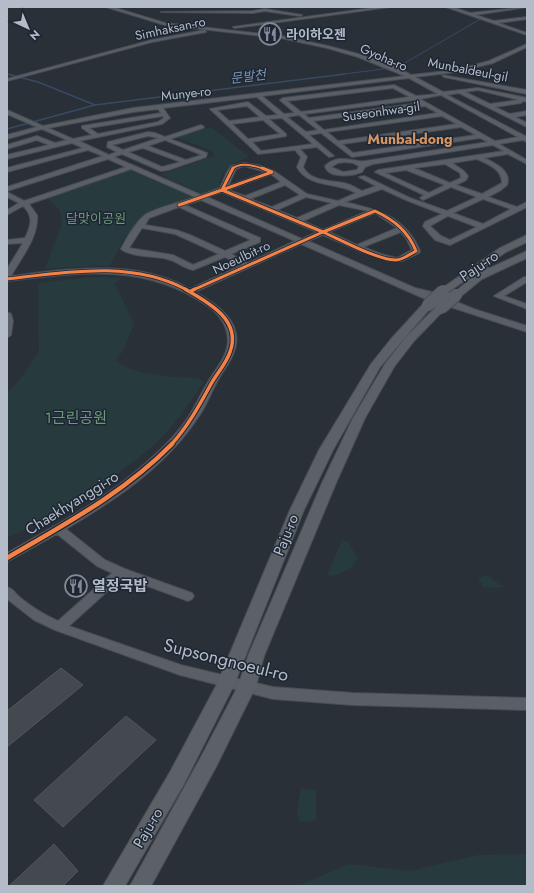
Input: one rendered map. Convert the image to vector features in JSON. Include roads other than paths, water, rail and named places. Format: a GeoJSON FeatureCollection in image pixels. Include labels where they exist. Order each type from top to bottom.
{"type":"FeatureCollection","features":[{"type":"Feature","properties":{"kind":"main road"},"geometry":{"type":"LineString","coordinates":[[465,275],[490,251],[527,230]]}},
{"type":"Feature","properties":{"kind":"main road","name":"Paju-ro"},"geometry":{"type":"LineString","coordinates":[[140,886],[209,761],[247,686],[259,649],[329,483],[359,418],[389,366],[434,307],[444,291],[502,250],[527,238]]}},
{"type":"Feature","properties":{"kind":"main road","name":"Paju-ro"},"geometry":{"type":"LineString","coordinates":[[113,886],[177,778],[227,681],[297,510],[326,450],[375,366],[395,341],[434,307],[456,295],[505,258],[527,246]]}},
{"type":"Feature","properties":{"kind":"main road"},"geometry":{"type":"LineString","coordinates":[[474,280],[527,254]]}},
{"type":"Feature","properties":{"kind":"street","name":"Gyoha-ro"},"geometry":{"type":"LineString","coordinates":[[108,7],[141,18],[172,25],[219,29],[307,43],[387,66]]}},
{"type":"Feature","properties":{"kind":"street"},"geometry":{"type":"LineString","coordinates":[[141,18],[192,7]]}},
{"type":"Feature","properties":{"kind":"street"},"geometry":{"type":"LineString","coordinates":[[236,29],[388,7]]}},
{"type":"Feature","properties":{"kind":"street"},"geometry":{"type":"LineString","coordinates":[[448,7],[527,34]]}},
{"type":"Feature","properties":{"kind":"street"},"geometry":{"type":"LineString","coordinates":[[471,15],[525,7]]}},
{"type":"Feature","properties":{"kind":"street"},"geometry":{"type":"LineString","coordinates":[[158,14],[254,12],[265,10],[314,17]]}},
{"type":"Feature","properties":{"kind":"street"},"geometry":{"type":"LineString","coordinates":[[490,22],[527,18]]}},
{"type":"Feature","properties":{"kind":"street","name":"Gyoha-ro"},"geometry":{"type":"LineString","coordinates":[[219,29],[236,29],[316,44],[360,56],[387,66],[524,139],[527,144]]}},
{"type":"Feature","properties":{"kind":"street","name":"Simhaksan-ro"},"geometry":{"type":"LineString","coordinates":[[8,79],[152,41],[219,29]]}},
{"type":"Feature","properties":{"kind":"street"},"geometry":{"type":"LineString","coordinates":[[408,77],[437,74],[484,65],[527,45]]}},
{"type":"Feature","properties":{"kind":"street","name":"Munbaldeul-gil"},"geometry":{"type":"LineString","coordinates":[[418,70],[527,92]]}},
{"type":"Feature","properties":{"kind":"street","name":"Munye-ro"},"geometry":{"type":"LineString","coordinates":[[7,137],[38,127],[96,116],[408,77]]}},
{"type":"Feature","properties":{"kind":"street","name":"Suseonhwa-gil"},"geometry":{"type":"LineString","coordinates":[[481,136],[352,155],[283,100],[394,86],[527,162]]}},
{"type":"Feature","properties":{"kind":"street","name":"Suseonhwa-gil"},"geometry":{"type":"LineString","coordinates":[[375,89],[385,94]]}},
{"type":"Feature","properties":{"kind":"street","name":"Suseonhwa-gil"},"geometry":{"type":"LineString","coordinates":[[228,123],[478,89],[527,100]]}},
{"type":"Feature","properties":{"kind":"street"},"geometry":{"type":"LineString","coordinates":[[461,92],[527,125]]}},
{"type":"Feature","properties":{"kind":"street","name":"Suseonhwa-gil"},"geometry":{"type":"LineString","coordinates":[[341,93],[350,99]]}},
{"type":"Feature","properties":{"kind":"street"},"geometry":{"type":"LineString","coordinates":[[259,96],[318,145],[332,159],[344,160],[360,169],[381,187],[482,226]]}},
{"type":"Feature","properties":{"kind":"street"},"geometry":{"type":"LineString","coordinates":[[305,98],[313,104]]}},
{"type":"Feature","properties":{"kind":"street"},"geometry":{"type":"LineString","coordinates":[[489,106],[527,100]]}},
{"type":"Feature","properties":{"kind":"street"},"geometry":{"type":"LineString","coordinates":[[247,141],[284,135],[248,104],[214,109],[228,123],[247,141],[260,153],[318,145]]}},
{"type":"Feature","properties":{"kind":"street","name":"Suseonhwa-gil"},"geometry":{"type":"LineString","coordinates":[[308,120],[426,104]]}},
{"type":"Feature","properties":{"kind":"street"},"geometry":{"type":"LineString","coordinates":[[7,157],[72,141],[160,123],[167,118],[160,107]]}},
{"type":"Feature","properties":{"kind":"street","name":"Noeulbit-ro"},"geometry":{"type":"LineString","coordinates":[[7,112],[38,127],[202,197],[300,242],[412,290],[443,299],[527,329]]}},
{"type":"Feature","properties":{"kind":"street"},"geometry":{"type":"LineString","coordinates":[[97,136],[84,127],[165,114]]}},
{"type":"Feature","properties":{"kind":"street","name":"Suseonhwa-gil"},"geometry":{"type":"LineString","coordinates":[[304,134],[444,114]]}},
{"type":"Feature","properties":{"kind":"street"},"geometry":{"type":"LineString","coordinates":[[509,116],[527,114]]}},
{"type":"Feature","properties":{"kind":"street","name":"Suseonhwa-gil"},"geometry":{"type":"LineString","coordinates":[[337,143],[462,125]]}},
{"type":"Feature","properties":{"kind":"street"},"geometry":{"type":"LineString","coordinates":[[7,189],[201,127]]}},
{"type":"Feature","properties":{"kind":"street"},"geometry":{"type":"LineString","coordinates":[[148,134],[166,139],[205,154],[204,156],[166,169],[109,146],[110,143],[148,134]]}},
{"type":"Feature","properties":{"kind":"street"},"geometry":{"type":"LineString","coordinates":[[7,147],[37,138],[54,145]]}},
{"type":"Feature","properties":{"kind":"street"},"geometry":{"type":"LineString","coordinates":[[332,159],[328,166],[330,170],[339,173],[348,173],[360,169],[372,162],[524,139]]}},
{"type":"Feature","properties":{"kind":"street"},"geometry":{"type":"LineString","coordinates":[[416,201],[451,186],[464,179],[465,176],[462,172],[420,145]]}},
{"type":"Feature","properties":{"kind":"street"},"geometry":{"type":"LineString","coordinates":[[144,146],[186,162]]}},
{"type":"Feature","properties":{"kind":"street"},"geometry":{"type":"LineString","coordinates":[[7,170],[88,148]]}},
{"type":"Feature","properties":{"kind":"street"},"geometry":{"type":"LineString","coordinates":[[296,148],[304,156],[300,167],[305,174],[317,180],[348,187],[361,193]]}},
{"type":"Feature","properties":{"kind":"street"},"geometry":{"type":"LineString","coordinates":[[429,195],[378,172],[509,152]]}},
{"type":"Feature","properties":{"kind":"street"},"geometry":{"type":"LineString","coordinates":[[478,157],[500,170],[506,178],[505,184],[483,197],[426,225],[438,238],[450,243],[527,204]]}},
{"type":"Feature","properties":{"kind":"street"},"geometry":{"type":"LineString","coordinates":[[239,164],[272,172],[305,195],[376,211],[390,217],[413,242],[416,251],[397,260],[386,259],[222,190],[230,171],[239,164]]}},
{"type":"Feature","properties":{"kind":"street"},"geometry":{"type":"LineString","coordinates":[[7,213],[24,203],[131,167]]}},
{"type":"Feature","properties":{"kind":"street"},"geometry":{"type":"LineString","coordinates":[[408,168],[451,186],[517,209]]}},
{"type":"Feature","properties":{"kind":"street"},"geometry":{"type":"LineString","coordinates":[[179,205],[257,240],[193,268],[170,257],[127,251],[125,249],[130,239],[147,218],[157,212],[272,172]]}},
{"type":"Feature","properties":{"kind":"street"},"geometry":{"type":"LineString","coordinates":[[244,199],[287,182]]}},
{"type":"Feature","properties":{"kind":"street"},"geometry":{"type":"LineString","coordinates":[[297,221],[361,193],[381,187]]}},
{"type":"Feature","properties":{"kind":"street"},"geometry":{"type":"LineString","coordinates":[[7,194],[24,203],[34,214],[34,224],[28,240],[7,277]]}},
{"type":"Feature","properties":{"kind":"street"},"geometry":{"type":"LineString","coordinates":[[271,210],[305,195]]}},
{"type":"Feature","properties":{"kind":"street"},"geometry":{"type":"LineString","coordinates":[[300,242],[376,211]]}},
{"type":"Feature","properties":{"kind":"street"},"geometry":{"type":"LineString","coordinates":[[141,226],[176,232],[188,236],[247,265]]}},
{"type":"Feature","properties":{"kind":"street"},"geometry":{"type":"LineString","coordinates":[[358,247],[401,228]]}},
{"type":"Feature","properties":{"kind":"street"},"geometry":{"type":"LineString","coordinates":[[7,242],[28,240]]}},
{"type":"Feature","properties":{"kind":"street","name":"Noeulbit-ro"},"geometry":{"type":"LineString","coordinates":[[191,291],[300,242]]}},
{"type":"Feature","properties":{"kind":"street"},"geometry":{"type":"LineString","coordinates":[[7,262],[15,261]]}},
{"type":"Feature","properties":{"kind":"street","name":"Chaekhyanggi-ro"},"geometry":{"type":"LineString","coordinates":[[7,277],[102,270],[147,275],[191,291],[213,306],[228,322],[232,332],[232,343],[227,357],[190,422],[151,464],[106,499],[7,558]]}},
{"type":"Feature","properties":{"kind":"street"},"geometry":{"type":"LineString","coordinates":[[527,279],[498,296],[527,307]]}},
{"type":"Feature","properties":{"kind":"street"},"geometry":{"type":"LineString","coordinates":[[7,314],[9,321],[7,335]]}},
{"type":"Feature","properties":{"kind":"street"},"geometry":{"type":"LineString","coordinates":[[57,528],[101,563],[121,572],[188,596]]}},
{"type":"Feature","properties":{"kind":"street"},"geometry":{"type":"LineString","coordinates":[[59,627],[121,572]]}},
{"type":"Feature","properties":{"kind":"street","name":"Supsongnoeul-ro"},"geometry":{"type":"LineString","coordinates":[[7,591],[38,617],[59,627],[180,670],[273,693],[346,698],[527,704]]}},
{"type":"Feature","properties":{"kind":"waterway","name":"문발천"},"geometry":{"type":"LineString","coordinates":[[338,75],[398,67],[482,18]]}},
{"type":"Feature","properties":{"kind":"waterway"},"geometry":{"type":"LineString","coordinates":[[13,75],[7,74],[38,82],[95,105]]}},
{"type":"Feature","properties":{"kind":"waterway","name":"문발천"},"geometry":{"type":"LineString","coordinates":[[338,75],[345,74]]}},
{"type":"Feature","properties":{"kind":"waterway","name":"문발천"},"geometry":{"type":"LineString","coordinates":[[95,105],[338,75]]}},
{"type":"Feature","properties":{"kind":"waterway","name":"문발천"},"geometry":{"type":"LineString","coordinates":[[7,129],[95,105]]}},
{"type":"Feature","properties":{"kind":"place","name":"라이하오젠"},"geometry":{"type":"Point","coordinates":[270,34]}},
{"type":"Feature","properties":{"kind":"place","name":"열정국밥"},"geometry":{"type":"Point","coordinates":[76,586]}},
{"type":"Feature","properties":{"kind":"district","name":"Munbal-dong"},"geometry":{"type":"Point","coordinates":[410,139]}},
{"type":"Feature","properties":{"kind":"park label","name":"달맞이공원"},"geometry":{"type":"Point","coordinates":[96,218]}},
{"type":"Feature","properties":{"kind":"park label","name":"1근린공원"},"geometry":{"type":"Point","coordinates":[76,418]}}]}
